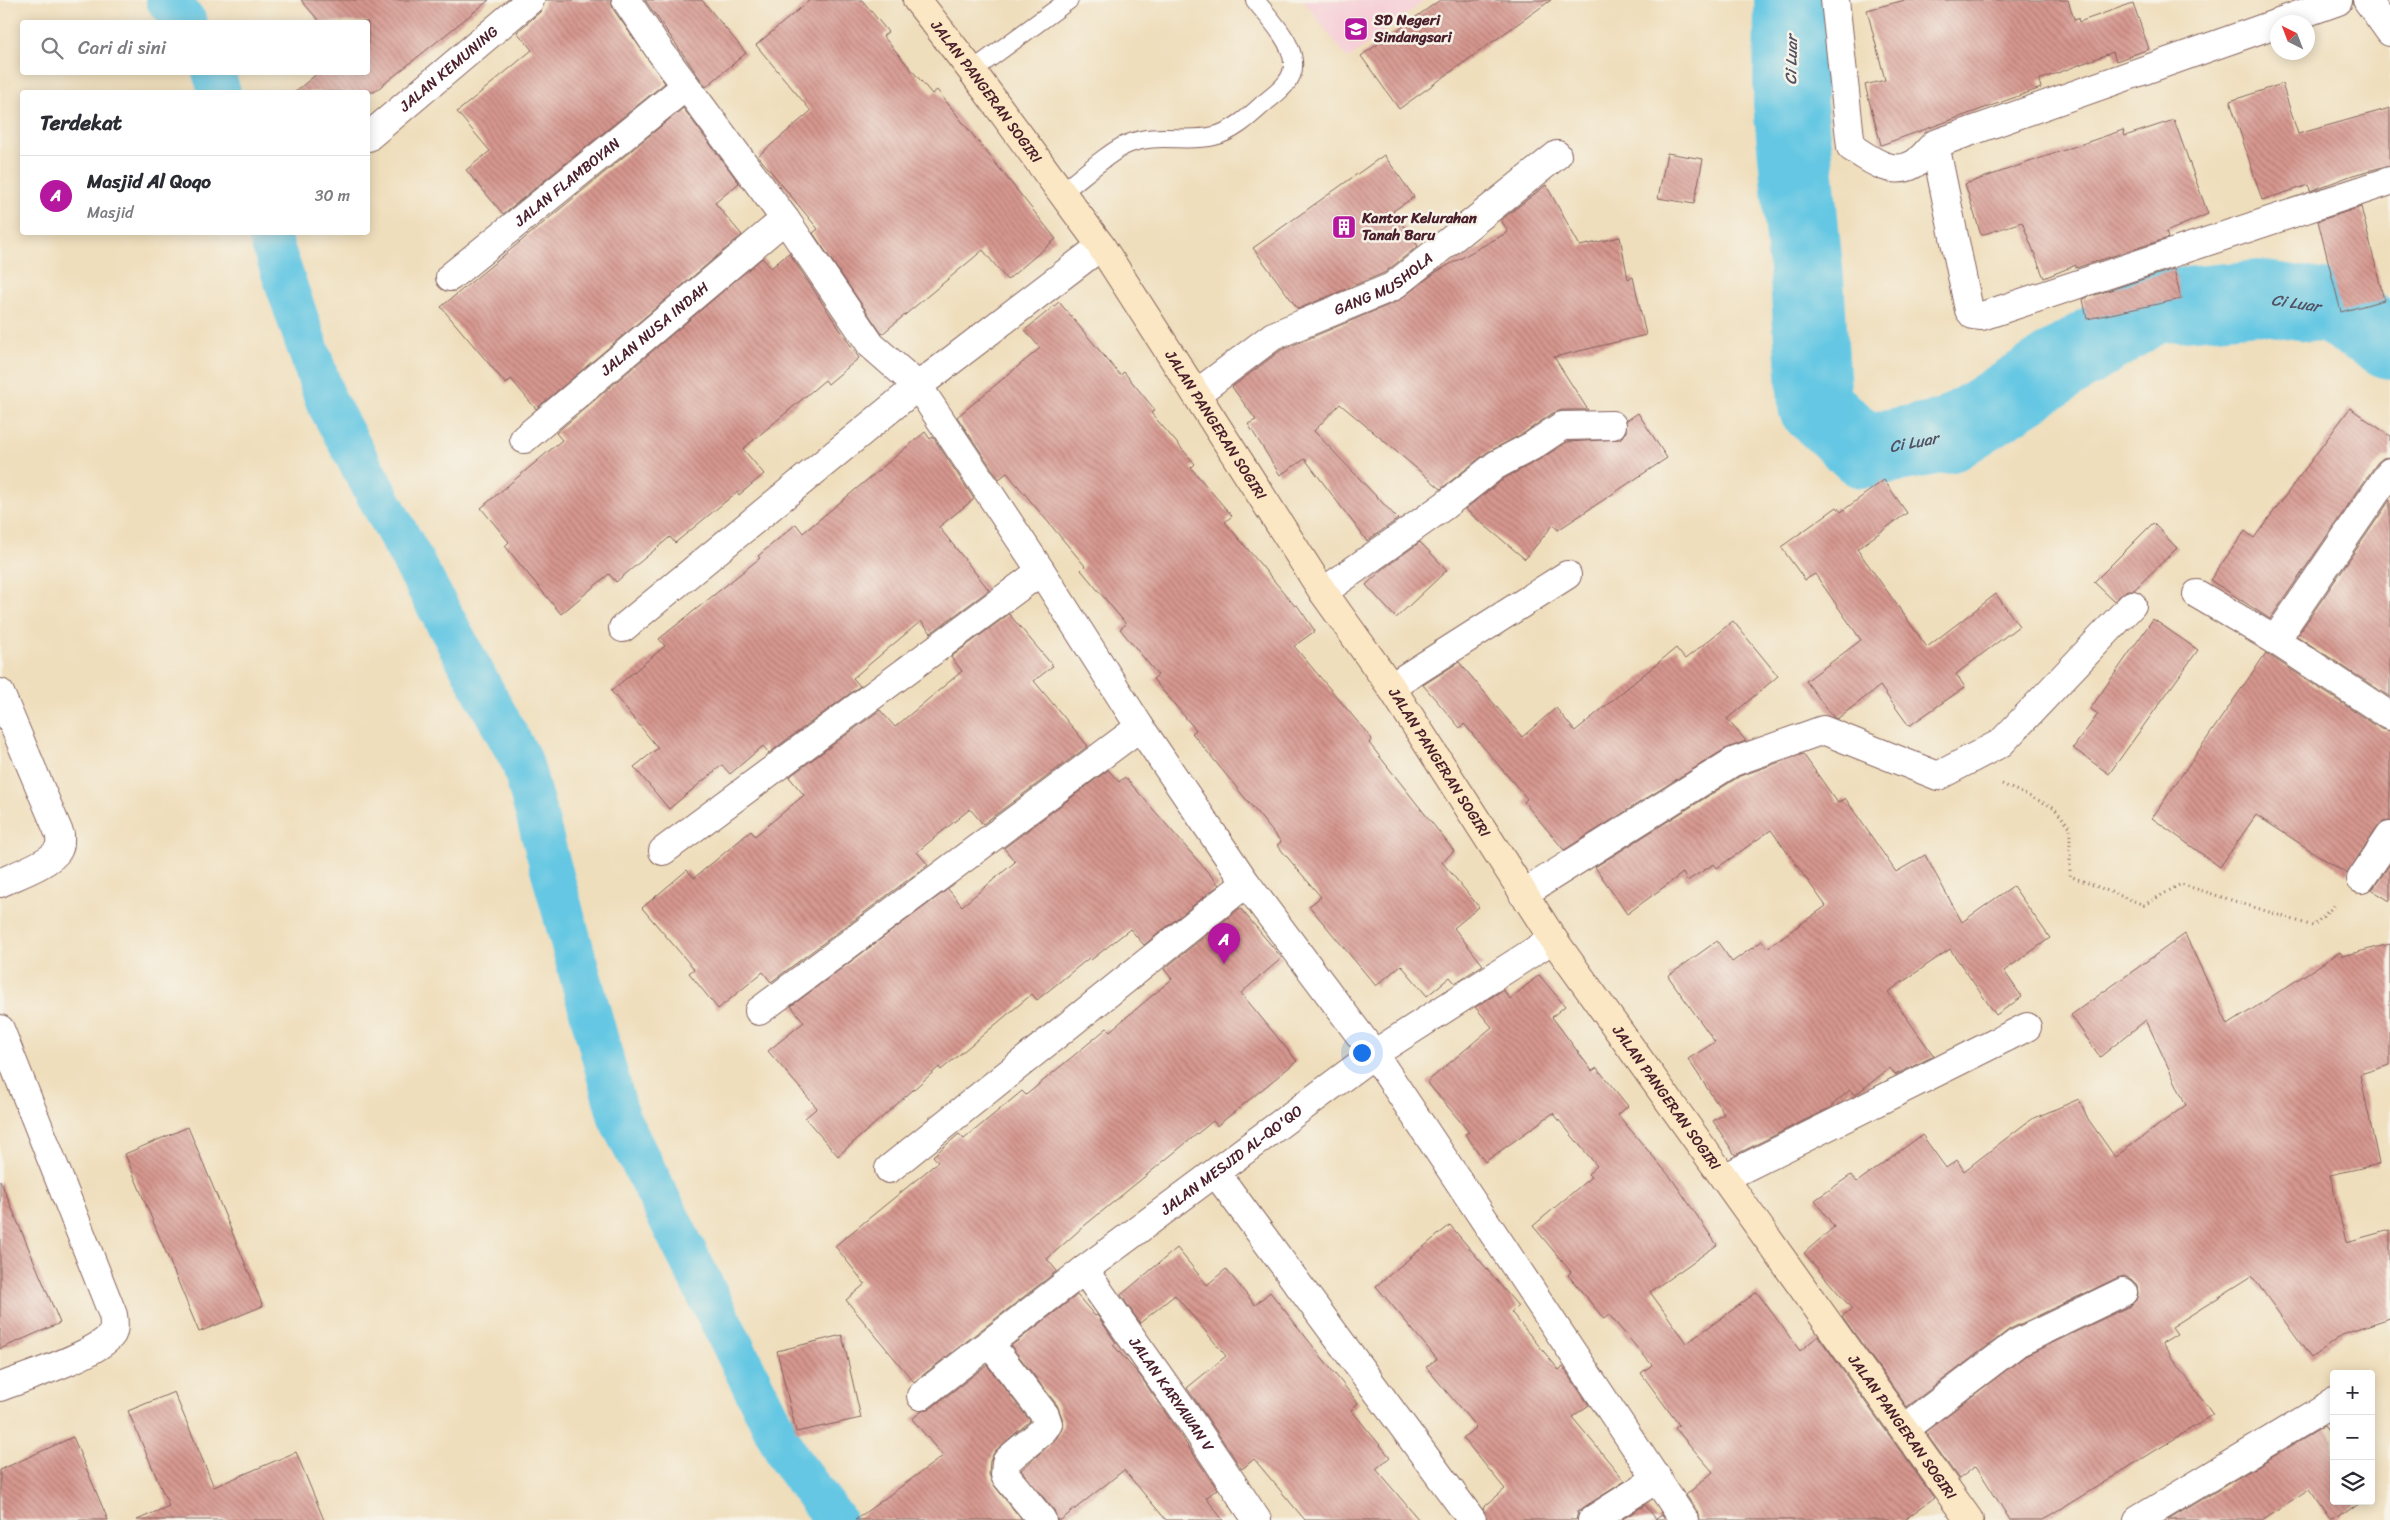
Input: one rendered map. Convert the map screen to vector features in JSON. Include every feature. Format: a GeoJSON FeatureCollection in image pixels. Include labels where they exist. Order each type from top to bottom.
{"type":"FeatureCollection","features":[{"type":"Feature","properties":{"kind":"street","name":"JALAN KEMUNING"},"geometry":{"type":"LineString","coordinates":[[370,135],[530,0]]}},
{"type":"Feature","properties":{"kind":"street"},"geometry":{"type":"LineString","coordinates":[[626,0],[686,86],[785,219],[871,345],[918,386],[1041,570],[1140,727],[1246,883],[1374,1054],[1658,1478],[1684,1520]]}},
{"type":"Feature","properties":{"kind":"street","name":"JALAN PANGERAN SOGIRI"},"geometry":{"type":"LineString","coordinates":[[917,0],[972,71],[1101,246],[1323,592],[1391,687],[1553,939],[1969,1520]]}},
{"type":"Feature","properties":{"kind":"street"},"geometry":{"type":"LineString","coordinates":[[1835,0],[1851,147],[1881,166],[1895,167],[1913,164],[1935,144],[2270,26]]}},
{"type":"Feature","properties":{"kind":"street"},"geometry":{"type":"LineString","coordinates":[[2368,0],[2390,32]]}},
{"type":"Feature","properties":{"kind":"street"},"geometry":{"type":"LineString","coordinates":[[2300,15],[2338,1]]}},
{"type":"Feature","properties":{"kind":"street","name":"JALAN FLAMBOYAN"},"geometry":{"type":"LineString","coordinates":[[450,277],[686,86]]}},
{"type":"Feature","properties":{"kind":"street"},"geometry":{"type":"LineString","coordinates":[[1935,144],[1969,310],[1978,316],[2390,181]]}},
{"type":"Feature","properties":{"kind":"street","name":"GANG MUSHOLA"},"geometry":{"type":"LineString","coordinates":[[1196,394],[1273,336],[1392,287],[1557,155]]}},
{"type":"Feature","properties":{"kind":"street","name":"JALAN NUSA INDAH"},"geometry":{"type":"LineString","coordinates":[[524,439],[785,219]]}},
{"type":"Feature","properties":{"kind":"street"},"geometry":{"type":"LineString","coordinates":[[623,628],[918,386],[1101,246]]}},
{"type":"Feature","properties":{"kind":"street"},"geometry":{"type":"LineString","coordinates":[[1323,592],[1444,506],[1496,465],[1532,446],[1562,426],[1612,425]]}},
{"type":"Feature","properties":{"kind":"street"},"geometry":{"type":"LineString","coordinates":[[2275,640],[2390,472]]}},
{"type":"Feature","properties":{"kind":"street"},"geometry":{"type":"LineString","coordinates":[[664,851],[1041,570]]}},
{"type":"Feature","properties":{"kind":"street"},"geometry":{"type":"LineString","coordinates":[[1391,687],[1567,575]]}},
{"type":"Feature","properties":{"kind":"street"},"geometry":{"type":"LineString","coordinates":[[2197,594],[2275,640],[2390,716]]}},
{"type":"Feature","properties":{"kind":"street"},"geometry":{"type":"LineString","coordinates":[[1523,894],[1734,762],[1823,730],[1938,776],[2001,743],[2132,605]]}},
{"type":"Feature","properties":{"kind":"street"},"geometry":{"type":"LineString","coordinates":[[0,693],[60,835],[58,850],[55,854],[0,883]]}},
{"type":"Feature","properties":{"kind":"street"},"geometry":{"type":"LineString","coordinates":[[759,1011],[1140,727]]}},
{"type":"Feature","properties":{"kind":"street"},"geometry":{"type":"LineString","coordinates":[[2361,879],[2390,836]]}},
{"type":"Feature","properties":{"kind":"street"},"geometry":{"type":"LineString","coordinates":[[889,1169],[1246,883]]}},
{"type":"Feature","properties":{"kind":"street","name":"JALAN MESJID AL-QO'QO"},"geometry":{"type":"LineString","coordinates":[[921,1396],[1084,1270],[1374,1054],[1553,939]]}},
{"type":"Feature","properties":{"kind":"street"},"geometry":{"type":"LineString","coordinates":[[1724,1178],[2027,1028]]}},
{"type":"Feature","properties":{"kind":"street"},"geometry":{"type":"LineString","coordinates":[[0,1029],[113,1315],[114,1324],[113,1332],[99,1347],[0,1388]]}},
{"type":"Feature","properties":{"kind":"street"},"geometry":{"type":"LineString","coordinates":[[1216,1173],[1472,1520]]}},
{"type":"Feature","properties":{"kind":"street","name":"JALAN KARYAWAN V"},"geometry":{"type":"LineString","coordinates":[[1084,1270],[1192,1423],[1257,1520]]}},
{"type":"Feature","properties":{"kind":"street"},"geometry":{"type":"LineString","coordinates":[[1904,1429],[2017,1343],[2123,1292]]}},
{"type":"Feature","properties":{"kind":"street"},"geometry":{"type":"LineString","coordinates":[[990,1344],[1045,1415],[1048,1424],[1042,1433],[1019,1448],[1006,1462],[1006,1475],[1042,1520]]}},
{"type":"Feature","properties":{"kind":"street"},"geometry":{"type":"LineString","coordinates":[[2138,1520],[2330,1404]]}},
{"type":"Feature","properties":{"kind":"street"},"geometry":{"type":"LineString","coordinates":[[1592,1520],[1658,1478]]}},
{"type":"Feature","properties":{"kind":"lane"},"geometry":{"type":"LineString","coordinates":[[972,71],[1069,0]]}},
{"type":"Feature","properties":{"kind":"lane"},"geometry":{"type":"LineString","coordinates":[[1061,194],[1125,144],[1140,139],[1215,136],[1228,130],[1249,117],[1287,82],[1292,72],[1291,52],[1286,41],[1255,0]]}},
{"type":"Feature","properties":{"kind":"path"},"geometry":{"type":"LineString","coordinates":[[1998,782],[2053,807],[2070,827],[2070,876],[2144,904],[2181,884],[2313,926],[2361,879]]}},
{"type":"Feature","properties":{"kind":"shaded area","name":"SD Negeri Sindangsari"},"geometry":{"type":"Polygon","coordinates":[[[1303,0],[1425,0],[1348,59],[1303,0]]]}},
{"type":"Feature","properties":{"kind":"building"},"geometry":{"type":"Polygon","coordinates":[[[301,0],[489,0],[374,92],[370,92],[370,90],[297,90],[315,75],[370,75],[370,20],[318,20],[301,0]]]}},
{"type":"Feature","properties":{"kind":"building"},"geometry":{"type":"Polygon","coordinates":[[[545,0],[611,0],[613,9],[665,83],[503,214],[466,170],[490,151],[457,112],[532,50],[517,32],[540,12],[545,0]]]}},
{"type":"Feature","properties":{"kind":"building"},"geometry":{"type":"Polygon","coordinates":[[[645,0],[702,0],[746,53],[706,87],[645,0]]]}},
{"type":"Feature","properties":{"kind":"building"},"geometry":{"type":"Polygon","coordinates":[[[810,0],[862,0],[888,32],[883,36],[932,94],[937,90],[1056,239],[1007,280],[983,250],[882,334],[813,233],[818,229],[758,156],[811,111],[756,45],[810,0]]]}},
{"type":"Feature","properties":{"kind":"building"},"geometry":{"type":"Polygon","coordinates":[[[1440,0],[1551,0],[1399,109],[1361,56],[1440,0]]]}},
{"type":"Feature","properties":{"kind":"building"},"geometry":{"type":"Polygon","coordinates":[[[1905,0],[2068,0],[2074,19],[2078,18],[2079,22],[2133,3],[2149,49],[2116,61],[2113,52],[2039,80],[2041,88],[1881,145],[1865,85],[1885,80],[1867,10],[1905,0]]]}},
{"type":"Feature","properties":{"kind":"building"},"geometry":{"type":"Polygon","coordinates":[[[2282,84],[2298,134],[2390,108],[2390,165],[2353,175],[2310,191],[2309,185],[2262,200],[2230,101],[2282,84]]]}},
{"type":"Feature","properties":{"kind":"building"},"geometry":{"type":"Polygon","coordinates":[[[683,108],[739,183],[715,203],[742,235],[536,409],[511,379],[506,384],[441,307],[683,108]]]}},
{"type":"Feature","properties":{"kind":"building"},"geometry":{"type":"Polygon","coordinates":[[[2174,120],[2208,214],[2166,232],[2168,238],[2076,268],[2076,265],[2044,278],[2022,222],[1981,235],[1965,184],[2123,130],[2125,136],[2174,120]]]}},
{"type":"Feature","properties":{"kind":"building"},"geometry":{"type":"Polygon","coordinates":[[[1667,153],[1703,159],[1694,204],[1658,198],[1667,153]]]}},
{"type":"Feature","properties":{"kind":"building","name":"Kantor Kelurahan Tanah Baru"},"geometry":{"type":"Polygon","coordinates":[[[1384,155],[1414,197],[1393,211],[1418,246],[1384,273],[1298,309],[1253,248],[1384,155]]]}},
{"type":"Feature","properties":{"kind":"building"},"geometry":{"type":"Polygon","coordinates":[[[1546,185],[1580,246],[1620,237],[1628,279],[1633,277],[1646,335],[1554,357],[1588,410],[1562,410],[1553,413],[1524,433],[1486,453],[1441,489],[1340,404],[1314,431],[1398,519],[1367,541],[1305,459],[1280,475],[1248,424],[1256,420],[1232,387],[1281,350],[1398,301],[1436,272],[1508,232],[1501,220],[1546,185]]]}},
{"type":"Feature","properties":{"kind":"building"},"geometry":{"type":"Polygon","coordinates":[[[2361,207],[2384,300],[2341,312],[2318,221],[2361,207]]]}},
{"type":"Feature","properties":{"kind":"building"},"geometry":{"type":"Polygon","coordinates":[[[789,253],[859,358],[828,384],[825,380],[743,449],[764,474],[739,495],[737,492],[675,543],[670,537],[616,582],[609,574],[561,614],[505,546],[509,542],[481,508],[562,440],[556,433],[762,258],[771,268],[789,253]]]}},
{"type":"Feature","properties":{"kind":"building"},"geometry":{"type":"Polygon","coordinates":[[[2174,269],[2181,299],[2087,319],[2083,299],[2174,269]]]}},
{"type":"Feature","properties":{"kind":"building"},"geometry":{"type":"Polygon","coordinates":[[[1059,302],[1120,375],[1124,372],[1155,410],[1151,413],[1195,464],[1191,468],[1232,516],[1225,522],[1295,606],[1297,605],[1315,631],[1294,646],[1372,739],[1369,743],[1454,851],[1442,862],[1479,907],[1454,928],[1483,965],[1455,983],[1450,977],[1427,996],[1401,965],[1376,986],[1309,906],[1321,897],[1277,845],[1281,842],[1192,733],[1196,730],[1153,679],[1158,675],[1120,629],[1126,624],[1081,570],[1085,566],[1007,473],[999,479],[957,417],[1040,348],[1025,330],[1059,302]]]}},
{"type":"Feature","properties":{"kind":"building"},"geometry":{"type":"Polygon","coordinates":[[[2350,408],[2390,436],[2390,457],[2383,458],[2377,463],[2270,619],[2210,580],[2245,531],[2254,538],[2350,408]]]}},
{"type":"Feature","properties":{"kind":"building"},"geometry":{"type":"Polygon","coordinates":[[[1638,413],[1667,458],[1558,530],[1553,525],[1525,559],[1465,509],[1505,478],[1539,460],[1567,442],[1620,439],[1626,432],[1626,421],[1638,413]]]}},
{"type":"Feature","properties":{"kind":"building"},"geometry":{"type":"Polygon","coordinates":[[[925,432],[930,439],[933,437],[974,499],[939,527],[989,590],[931,633],[921,621],[853,678],[860,686],[769,753],[763,746],[730,774],[722,765],[669,809],[634,767],[658,748],[611,691],[665,646],[659,639],[760,558],[758,556],[796,524],[803,533],[925,432]]]}},
{"type":"Feature","properties":{"kind":"building"},"geometry":{"type":"Polygon","coordinates":[[[1884,480],[1907,513],[1857,549],[1927,647],[1996,594],[2019,626],[1956,674],[1965,687],[1909,726],[1880,686],[1837,719],[1833,717],[1806,681],[1861,640],[1815,574],[1805,580],[1781,547],[1837,507],[1841,512],[1884,480]]]}},
{"type":"Feature","properties":{"kind":"building"},"geometry":{"type":"Polygon","coordinates":[[[2390,500],[2390,697],[2297,636],[2390,500]]]}},
{"type":"Feature","properties":{"kind":"building"},"geometry":{"type":"Polygon","coordinates":[[[2153,523],[2177,548],[2134,590],[2127,590],[2114,601],[2094,582],[2153,523]]]}},
{"type":"Feature","properties":{"kind":"building"},"geometry":{"type":"Polygon","coordinates":[[[1420,542],[1447,570],[1396,618],[1366,585],[1383,569],[1420,542]]]}},
{"type":"Feature","properties":{"kind":"building"},"geometry":{"type":"Polygon","coordinates":[[[1009,614],[1053,666],[1034,681],[1088,746],[983,824],[970,809],[917,852],[928,865],[771,982],[763,972],[718,1009],[689,973],[694,969],[642,908],[687,870],[694,878],[751,831],[755,836],[804,795],[789,777],[880,710],[895,727],[962,671],[951,657],[1009,614]]]}},
{"type":"Feature","properties":{"kind":"building"},"geometry":{"type":"Polygon","coordinates":[[[2153,619],[2198,650],[2109,774],[2073,748],[2098,714],[2090,709],[2153,619]]]}},
{"type":"Feature","properties":{"kind":"building"},"geometry":{"type":"Polygon","coordinates":[[[1733,621],[1778,676],[1727,719],[1746,741],[1725,749],[1564,850],[1524,802],[1527,799],[1464,724],[1460,728],[1423,685],[1459,662],[1522,737],[1556,708],[1575,731],[1676,648],[1685,659],[1733,621]]]}},
{"type":"Feature","properties":{"kind":"building"},"geometry":{"type":"Polygon","coordinates":[[[2266,653],[2381,729],[2390,731],[2390,821],[2383,822],[2377,827],[2347,874],[2256,815],[2220,867],[2152,818],[2266,653]]]}},
{"type":"Feature","properties":{"kind":"building"},"geometry":{"type":"Polygon","coordinates":[[[1803,754],[1838,803],[1845,798],[1896,872],[1925,855],[1962,922],[2013,886],[2050,938],[2004,971],[2022,997],[1996,1015],[1950,949],[1888,992],[1934,1056],[1895,1075],[1890,1068],[1855,1095],[1850,1090],[1829,1108],[1735,1155],[1713,1121],[1724,1114],[1688,1059],[1715,1042],[1668,976],[1717,941],[1732,962],[1762,941],[1767,948],[1826,906],[1771,830],[1717,868],[1714,864],[1687,881],[1683,873],[1627,914],[1595,867],[1740,776],[1803,754]]]}},
{"type":"Feature","properties":{"kind":"building"},"geometry":{"type":"Polygon","coordinates":[[[1108,770],[1119,782],[1125,777],[1219,885],[1144,945],[1130,929],[1091,960],[1089,958],[1037,1000],[1032,994],[941,1070],[939,1067],[838,1156],[805,1118],[817,1108],[768,1051],[804,1022],[791,1006],[948,889],[962,906],[1015,862],[1004,848],[1108,770]]]}},
{"type":"Feature","properties":{"kind":"building"},"geometry":{"type":"Polygon","coordinates":[[[2390,864],[2390,901],[2372,890],[2390,864]]]}},
{"type":"Feature","properties":{"kind":"building"},"geometry":{"type":"Polygon","coordinates":[[[1240,908],[1282,958],[1241,993],[1297,1061],[1217,1126],[1213,1121],[1084,1226],[1047,1259],[1057,1271],[914,1382],[846,1300],[865,1284],[835,1246],[938,1162],[933,1156],[959,1134],[964,1139],[1022,1091],[1026,1095],[1107,1028],[1110,1031],[1172,979],[1164,969],[1240,908]]]}},
{"type":"Feature","properties":{"kind":"building"},"geometry":{"type":"Polygon","coordinates":[[[2185,934],[2228,1025],[2340,952],[2342,956],[2390,944],[2390,1065],[2360,1074],[2379,1164],[2330,1175],[2346,1242],[2390,1230],[2390,1318],[2345,1333],[2311,1358],[2252,1276],[2172,1327],[2177,1334],[2162,1343],[2213,1415],[2043,1520],[2010,1520],[1976,1466],[1959,1479],[1925,1432],[2025,1356],[2130,1306],[2136,1300],[2138,1294],[2137,1285],[2131,1279],[2124,1276],[2117,1278],[2010,1329],[1907,1407],[1842,1316],[1852,1309],[1804,1253],[1834,1227],[1815,1200],[1851,1175],[1857,1182],[1922,1135],[1946,1168],[1957,1160],[1964,1171],[2030,1120],[2079,1099],[2088,1119],[2115,1157],[2186,1105],[2146,1020],[2100,1057],[2071,1015],[2185,934]]]}},
{"type":"Feature","properties":{"kind":"building"},"geometry":{"type":"Polygon","coordinates":[[[1539,975],[1565,1006],[1552,1017],[1592,1071],[1597,1068],[1628,1106],[1618,1115],[1672,1179],[1717,1245],[1650,1292],[1687,1343],[1757,1292],[1800,1351],[1818,1336],[1934,1498],[1904,1520],[1699,1520],[1697,1511],[1686,1495],[1713,1472],[1675,1428],[1679,1425],[1641,1373],[1652,1365],[1609,1315],[1604,1319],[1568,1275],[1571,1272],[1533,1226],[1591,1177],[1588,1174],[1597,1166],[1553,1113],[1485,1162],[1465,1134],[1469,1132],[1427,1082],[1492,1027],[1475,1007],[1503,990],[1510,999],[1539,975]]]}},
{"type":"Feature","properties":{"kind":"building"},"geometry":{"type":"Polygon","coordinates":[[[188,1127],[263,1306],[199,1332],[125,1154],[188,1127]]]}},
{"type":"Feature","properties":{"kind":"building"},"geometry":{"type":"Polygon","coordinates":[[[0,1180],[60,1323],[0,1349],[0,1180]]]}},
{"type":"Feature","properties":{"kind":"building"},"geometry":{"type":"Polygon","coordinates":[[[1450,1225],[1518,1306],[1511,1312],[1559,1370],[1563,1367],[1589,1405],[1572,1417],[1625,1481],[1584,1507],[1578,1512],[1576,1520],[1487,1520],[1483,1508],[1505,1489],[1463,1438],[1476,1427],[1426,1367],[1437,1359],[1376,1286],[1450,1225]]]}},
{"type":"Feature","properties":{"kind":"building"},"geometry":{"type":"Polygon","coordinates":[[[1177,1248],[1207,1285],[1226,1269],[1255,1305],[1270,1292],[1358,1403],[1351,1410],[1390,1457],[1376,1469],[1419,1520],[1305,1520],[1254,1459],[1242,1469],[1187,1388],[1226,1356],[1175,1295],[1140,1323],[1121,1295],[1177,1248]]]}},
{"type":"Feature","properties":{"kind":"building"},"geometry":{"type":"Polygon","coordinates":[[[1077,1295],[1095,1316],[1097,1315],[1116,1343],[1113,1345],[1141,1377],[1217,1489],[1206,1498],[1223,1520],[1166,1520],[1124,1470],[1061,1520],[1057,1520],[1054,1510],[1021,1470],[1056,1439],[1063,1427],[1063,1420],[1057,1405],[1011,1346],[1077,1295]]]}},
{"type":"Feature","properties":{"kind":"building"},"geometry":{"type":"Polygon","coordinates":[[[842,1335],[861,1418],[796,1432],[777,1351],[842,1335]]]}},
{"type":"Feature","properties":{"kind":"building"},"geometry":{"type":"Polygon","coordinates":[[[987,1365],[1030,1421],[995,1451],[990,1461],[989,1474],[993,1484],[1022,1520],[855,1520],[943,1456],[912,1419],[922,1411],[931,1408],[987,1365]]]}},
{"type":"Feature","properties":{"kind":"building"},"geometry":{"type":"Polygon","coordinates":[[[174,1392],[214,1487],[296,1452],[324,1520],[137,1520],[169,1506],[128,1411],[174,1392]]]}},
{"type":"Feature","properties":{"kind":"building"},"geometry":{"type":"Polygon","coordinates":[[[2324,1426],[2330,1434],[2330,1505],[2355,1505],[2334,1520],[2331,1520],[2309,1489],[2262,1520],[2168,1520],[2324,1426]]]}},
{"type":"Feature","properties":{"kind":"building"},"geometry":{"type":"Polygon","coordinates":[[[73,1437],[108,1520],[0,1520],[0,1470],[73,1437]]]}},
{"type":"Feature","properties":{"kind":"building"},"geometry":{"type":"Polygon","coordinates":[[[1645,1505],[1656,1519],[1662,1515],[1665,1520],[1621,1520],[1645,1505]]]}},
{"type":"Feature","properties":{"kind":"waterway"},"geometry":{"type":"LineString","coordinates":[[167,0],[184,20]]}},
{"type":"Feature","properties":{"kind":"waterway","name":"Ci Luar"},"geometry":{"type":"LineString","coordinates":[[1791,0],[1790,104],[1807,279],[1815,406],[1864,451],[1950,435],[2152,307],[2259,297],[2334,308],[2390,342]]}},
{"type":"Feature","properties":{"kind":"waterway"},"geometry":{"type":"LineString","coordinates":[[214,75],[219,90]]}},
{"type":"Feature","properties":{"kind":"waterway"},"geometry":{"type":"LineString","coordinates":[[269,235],[326,401],[522,762],[619,1118],[790,1460],[835,1520]]}},
{"type":"Feature","properties":{"kind":"place","name":"SD Negeri Sindangsari"},"geometry":{"type":"Point","coordinates":[1356,29]}},
{"type":"Feature","properties":{"kind":"place","name":"Kantor Kelurahan Tanah Baru"},"geometry":{"type":"Point","coordinates":[1344,227]}},
{"type":"Feature","properties":{"kind":"place","name":"Masjid Al Qoqo"},"geometry":{"type":"Point","coordinates":[1224,964]}}]}
